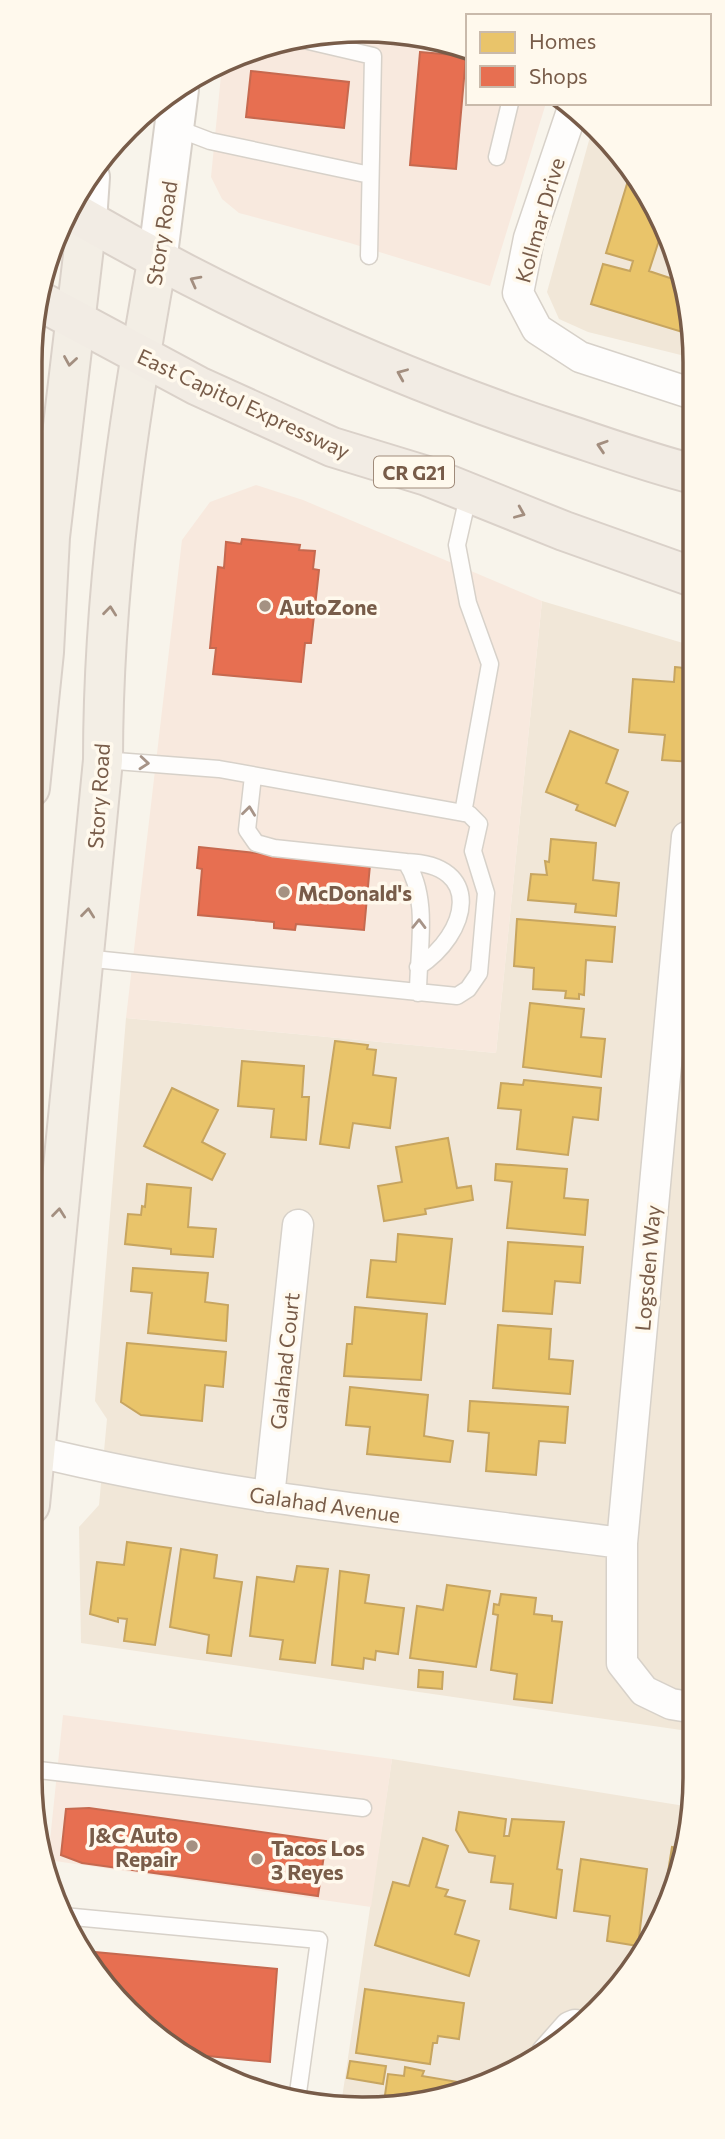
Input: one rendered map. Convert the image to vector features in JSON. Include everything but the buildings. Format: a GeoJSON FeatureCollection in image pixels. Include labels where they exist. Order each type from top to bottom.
{"type":"FeatureCollection","features":[{"type":"Feature","properties":{"kind":"highway"},"geometry":{"type":"LineString","coordinates":[[80,216],[218,293],[465,401],[683,471]]}},
{"type":"Feature","properties":{"kind":"highway","name":"East Capitol Expressway"},"geometry":{"type":"LineString","coordinates":[[47,305],[140,357],[332,447],[469,491],[564,531],[683,573]]}},
{"type":"Feature","properties":{"kind":"main road","name":"Story Road"},"geometry":{"type":"LineString","coordinates":[[42,1364],[103,760],[103,679],[128,428],[157,261],[178,100]]}},
{"type":"Feature","properties":{"kind":"main road"},"geometry":{"type":"LineString","coordinates":[[42,609],[49,550],[45,438],[76,321],[80,216]]}},
{"type":"Feature","properties":{"kind":"street","name":"Kollmar Drive"},"geometry":{"type":"LineString","coordinates":[[570,118],[529,238],[518,293],[537,329],[580,357],[683,391]]}},
{"type":"Feature","properties":{"kind":"street","name":"Logsden Way"},"geometry":{"type":"LineString","coordinates":[[683,911],[622,1543],[622,1663],[644,1691],[671,1704],[683,1706]]}},
{"type":"Feature","properties":{"kind":"street","name":"Galahad Court"},"geometry":{"type":"LineString","coordinates":[[269,1497],[298,1225]]}},
{"type":"Feature","properties":{"kind":"street","name":"Galahad Avenue"},"geometry":{"type":"LineString","coordinates":[[42,1453],[162,1479],[269,1497],[622,1543]]}},
{"type":"Feature","properties":{"kind":"lane"},"geometry":{"type":"LineString","coordinates":[[325,45],[373,55],[369,256]]}},
{"type":"Feature","properties":{"kind":"lane"},"geometry":{"type":"LineString","coordinates":[[497,157],[510,105]]}},
{"type":"Feature","properties":{"kind":"lane"},"geometry":{"type":"LineString","coordinates":[[176,128],[210,141],[370,175]]}},
{"type":"Feature","properties":{"kind":"lane"},"geometry":{"type":"LineString","coordinates":[[463,813],[490,664],[468,603],[457,545],[469,491]]}},
{"type":"Feature","properties":{"kind":"lane"},"geometry":{"type":"LineString","coordinates":[[84,958],[457,996],[468,989],[479,973],[486,893],[473,851],[479,824],[469,814],[253,775],[185,766],[103,760]]}},
{"type":"Feature","properties":{"kind":"lane"},"geometry":{"type":"LineString","coordinates":[[253,775],[247,830],[256,843],[274,848],[422,863],[444,872],[461,891],[462,911],[452,935],[437,955],[418,967]]}},
{"type":"Feature","properties":{"kind":"lane"},"geometry":{"type":"LineString","coordinates":[[406,862],[416,878],[420,894],[418,993]]}},
{"type":"Feature","properties":{"kind":"lane"},"geometry":{"type":"LineString","coordinates":[[42,1770],[363,1808]]}},
{"type":"Feature","properties":{"kind":"lane"},"geometry":{"type":"LineString","coordinates":[[75,1917],[319,1940],[298,2091]]}},
{"type":"Feature","properties":{"kind":"shaded area"},"geometry":{"type":"Polygon","coordinates":[[[362,42],[425,48],[466,59],[466,105],[545,105],[490,286],[350,243],[239,213],[222,199],[211,177],[221,75],[259,59],[300,48],[362,42]]]}},
{"type":"Feature","properties":{"kind":"shaded area"},"geometry":{"type":"Polygon","coordinates":[[[590,137],[629,184],[659,240],[677,300],[683,355],[588,332],[559,319],[547,292],[590,137]]]}},
{"type":"Feature","properties":{"kind":"shaded area"},"geometry":{"type":"Polygon","coordinates":[[[256,485],[303,500],[542,601],[496,1053],[126,1018],[182,540],[210,502],[256,485]]]}},
{"type":"Feature","properties":{"kind":"shaded area"},"geometry":{"type":"Polygon","coordinates":[[[542,601],[683,643],[683,1730],[81,1643],[79,1527],[99,1505],[107,1419],[95,1401],[126,1018],[496,1053],[542,601]]]}},
{"type":"Feature","properties":{"kind":"shaded area"},"geometry":{"type":"Polygon","coordinates":[[[63,1715],[392,1759],[371,1907],[54,1861],[50,1845],[63,1715]]]}},
{"type":"Feature","properties":{"kind":"shaded area"},"geometry":{"type":"Polygon","coordinates":[[[392,1759],[681,1805],[677,1839],[666,1880],[640,1937],[617,1972],[589,2003],[558,2031],[523,2054],[466,2080],[404,2094],[342,2096],[392,1759]]]}},
{"type":"Feature","properties":{"kind":"place","name":"AutoZone"},"geometry":{"type":"Point","coordinates":[265,606]}},
{"type":"Feature","properties":{"kind":"place","name":"McDonald's"},"geometry":{"type":"Point","coordinates":[284,892]}},
{"type":"Feature","properties":{"kind":"place","name":"J&C Auto Repair"},"geometry":{"type":"Point","coordinates":[192,1846]}},
{"type":"Feature","properties":{"kind":"place","name":"Tacos Los 3 Reyes"},"geometry":{"type":"Point","coordinates":[257,1859]}}]}
